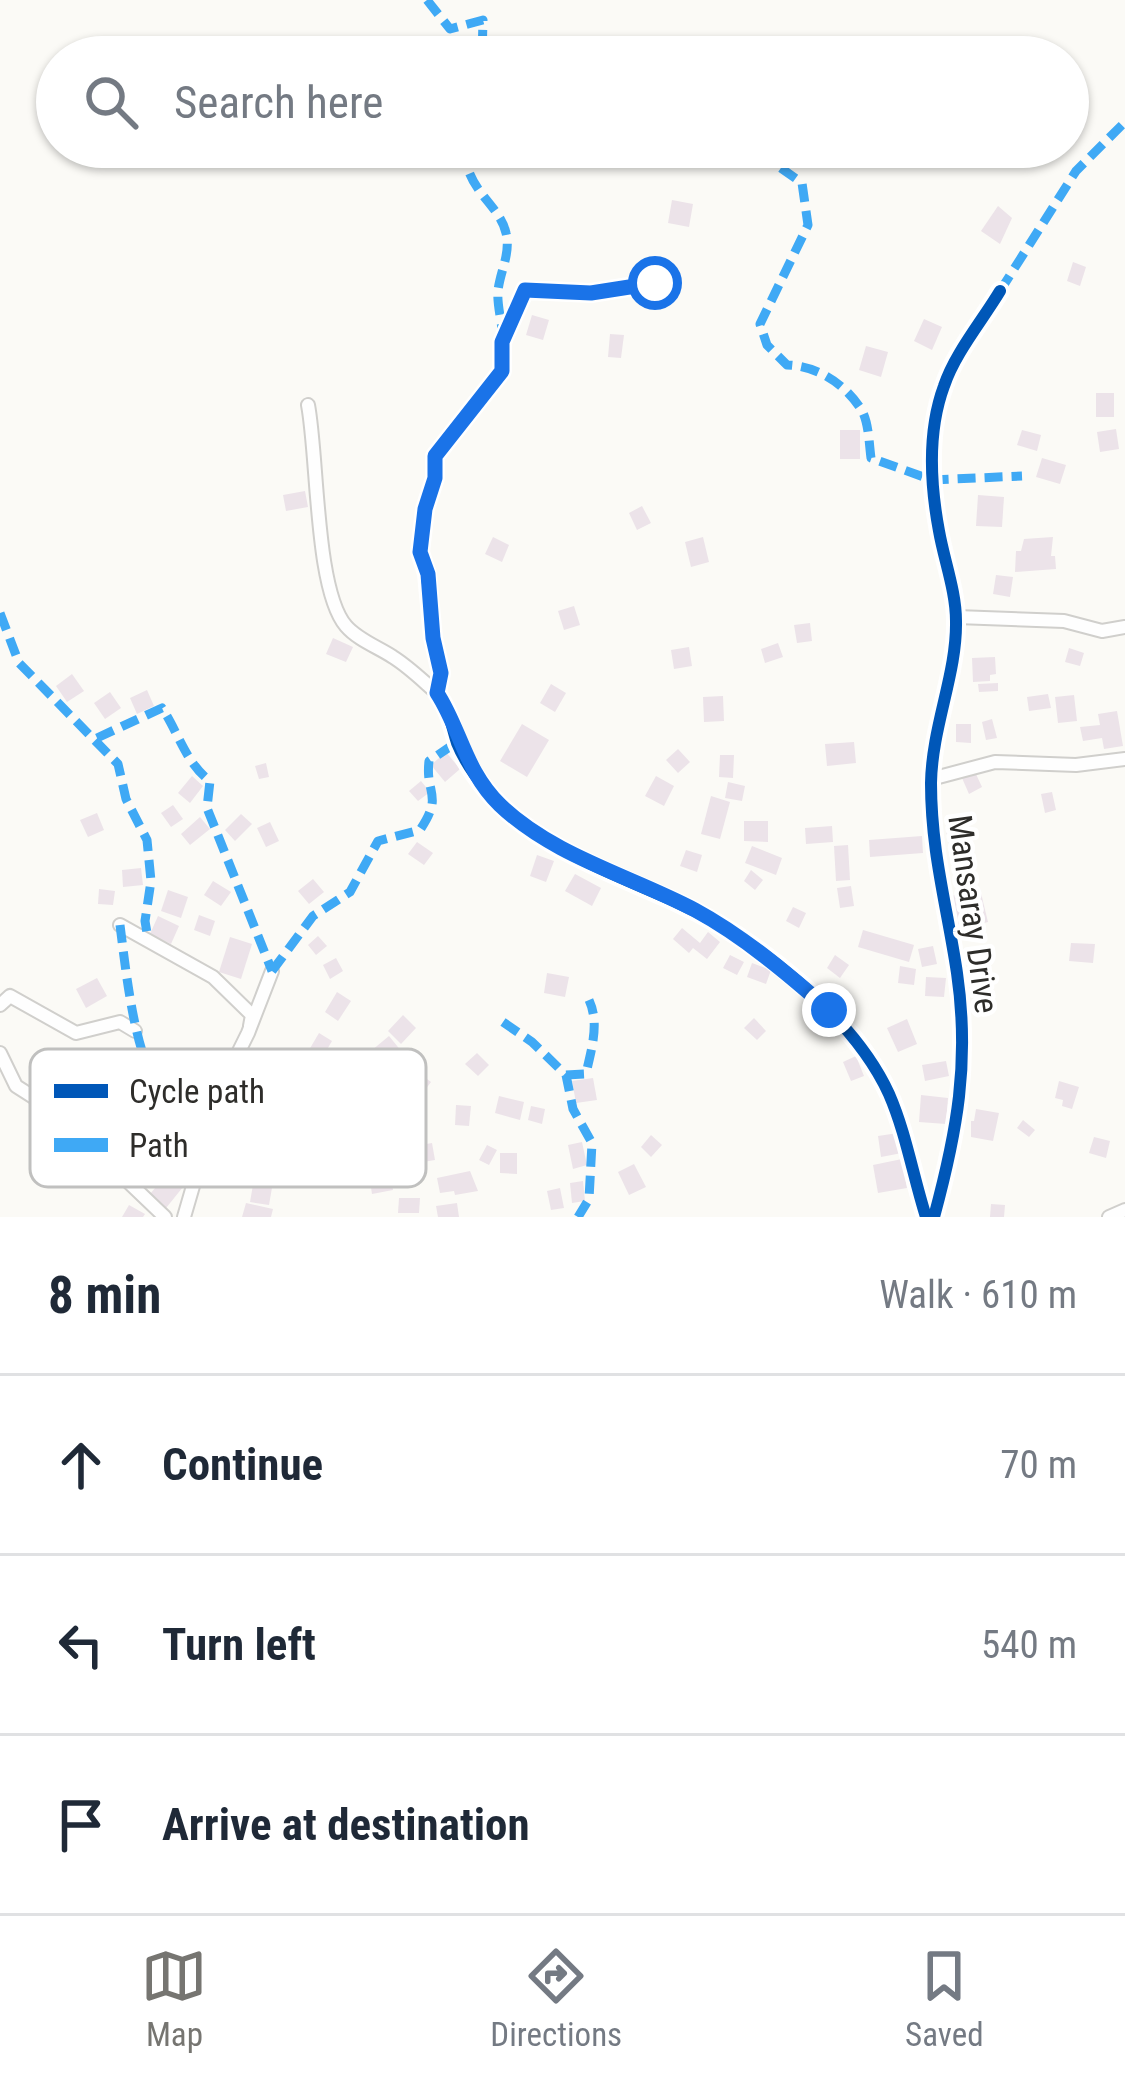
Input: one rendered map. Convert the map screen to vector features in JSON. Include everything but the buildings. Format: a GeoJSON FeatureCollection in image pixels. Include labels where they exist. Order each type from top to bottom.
{"type":"FeatureCollection","features":[{"type":"Feature","properties":{"kind":"street"},"geometry":{"type":"LineString","coordinates":[[437,693],[441,673],[428,574],[420,552],[435,456],[502,371],[502,342],[525,290],[591,293],[655,283]]}},
{"type":"Feature","properties":{"kind":"street","name":"Mansaray Drive"},"geometry":{"type":"LineString","coordinates":[[930,1217],[955,1142],[963,1047],[957,974],[934,860],[931,779],[956,617],[932,480],[933,429],[945,382],[1000,291]]}},
{"type":"Feature","properties":{"kind":"street"},"geometry":{"type":"LineString","coordinates":[[308,405],[334,610],[350,631],[397,659],[437,693],[454,720],[464,754],[499,804],[568,850],[697,911],[784,971],[829,1010],[887,1090],[930,1217]]}},
{"type":"Feature","properties":{"kind":"street"},"geometry":{"type":"LineString","coordinates":[[956,617],[1064,620],[1102,631],[1125,628]]}},
{"type":"Feature","properties":{"kind":"street"},"geometry":{"type":"LineString","coordinates":[[931,779],[995,762],[1076,765],[1125,759]]}},
{"type":"Feature","properties":{"kind":"street"},"geometry":{"type":"LineString","coordinates":[[120,925],[212,977],[252,1015],[248,1033]]}},
{"type":"Feature","properties":{"kind":"street"},"geometry":{"type":"LineString","coordinates":[[240,1049],[272,971]]}},
{"type":"Feature","properties":{"kind":"street"},"geometry":{"type":"LineString","coordinates":[[0,1005],[10,996],[76,1033],[120,1022],[135,1031]]}},
{"type":"Feature","properties":{"kind":"street"},"geometry":{"type":"LineString","coordinates":[[0,1053],[16,1085],[30,1094]]}},
{"type":"Feature","properties":{"kind":"street"},"geometry":{"type":"LineString","coordinates":[[133,1187],[164,1217]]}},
{"type":"Feature","properties":{"kind":"street"},"geometry":{"type":"LineString","coordinates":[[184,1217],[193,1187]]}},
{"type":"Feature","properties":{"kind":"street"},"geometry":{"type":"LineString","coordinates":[[1109,1217],[1125,1210]]}},
{"type":"Feature","properties":{"kind":"marked path"},"geometry":{"type":"LineString","coordinates":[[427,0],[450,29],[483,20],[483,36]]}},
{"type":"Feature","properties":{"kind":"marked path"},"geometry":{"type":"LineString","coordinates":[[1089,158],[1125,122]]}},
{"type":"Feature","properties":{"kind":"marked path"},"geometry":{"type":"LineString","coordinates":[[468,168],[506,233],[498,291],[502,330]]}},
{"type":"Feature","properties":{"kind":"marked path"},"geometry":{"type":"LineString","coordinates":[[781,168],[802,183],[808,225],[760,324],[767,345],[787,365],[819,373],[846,391],[864,414],[871,458],[932,480],[1022,476]]}},
{"type":"Feature","properties":{"kind":"marked path"},"geometry":{"type":"LineString","coordinates":[[1000,291],[1079,168]]}},
{"type":"Feature","properties":{"kind":"marked path"},"geometry":{"type":"LineString","coordinates":[[0,613],[19,663],[118,764],[126,799],[147,840],[148,939]]}},
{"type":"Feature","properties":{"kind":"marked path"},"geometry":{"type":"LineString","coordinates":[[97,738],[162,708],[189,757],[210,781],[207,808],[272,971]]}},
{"type":"Feature","properties":{"kind":"marked path"},"geometry":{"type":"LineString","coordinates":[[272,971],[313,916],[350,892],[378,841],[420,830],[431,809],[429,761],[457,742]]}},
{"type":"Feature","properties":{"kind":"marked path"},"geometry":{"type":"LineString","coordinates":[[120,925],[142,1049]]}},
{"type":"Feature","properties":{"kind":"marked path"},"geometry":{"type":"LineString","coordinates":[[566,1075],[586,1074],[594,1028],[589,1000]]}},
{"type":"Feature","properties":{"kind":"marked path"},"geometry":{"type":"LineString","coordinates":[[503,1022],[566,1075],[573,1109],[592,1143],[589,1199],[578,1217]]}},
{"type":"Feature","properties":{"kind":"cycle path"},"geometry":{"type":"LineString","coordinates":[[654,283],[591,293],[525,290],[502,342],[502,371],[435,456],[420,552],[441,673],[437,693],[470,767],[516,819],[582,860],[704,916],[767,957],[826,1007],[873,1064],[889,1094],[926,1217]]}},
{"type":"Feature","properties":{"kind":"cycle path"},"geometry":{"type":"LineString","coordinates":[[934,1217],[955,1126],[962,1037],[932,808],[932,762],[953,661],[956,621],[936,513],[933,439],[949,374],[1000,291]]}},
{"type":"Feature","properties":{"kind":"route"},"geometry":{"type":"LineString","coordinates":[[655,283],[591,293],[525,290],[502,342],[502,371],[435,456],[420,552],[428,574],[441,673],[437,693],[454,720],[457,742],[499,804],[568,850],[697,911],[784,971],[829,1010]]}}]}
